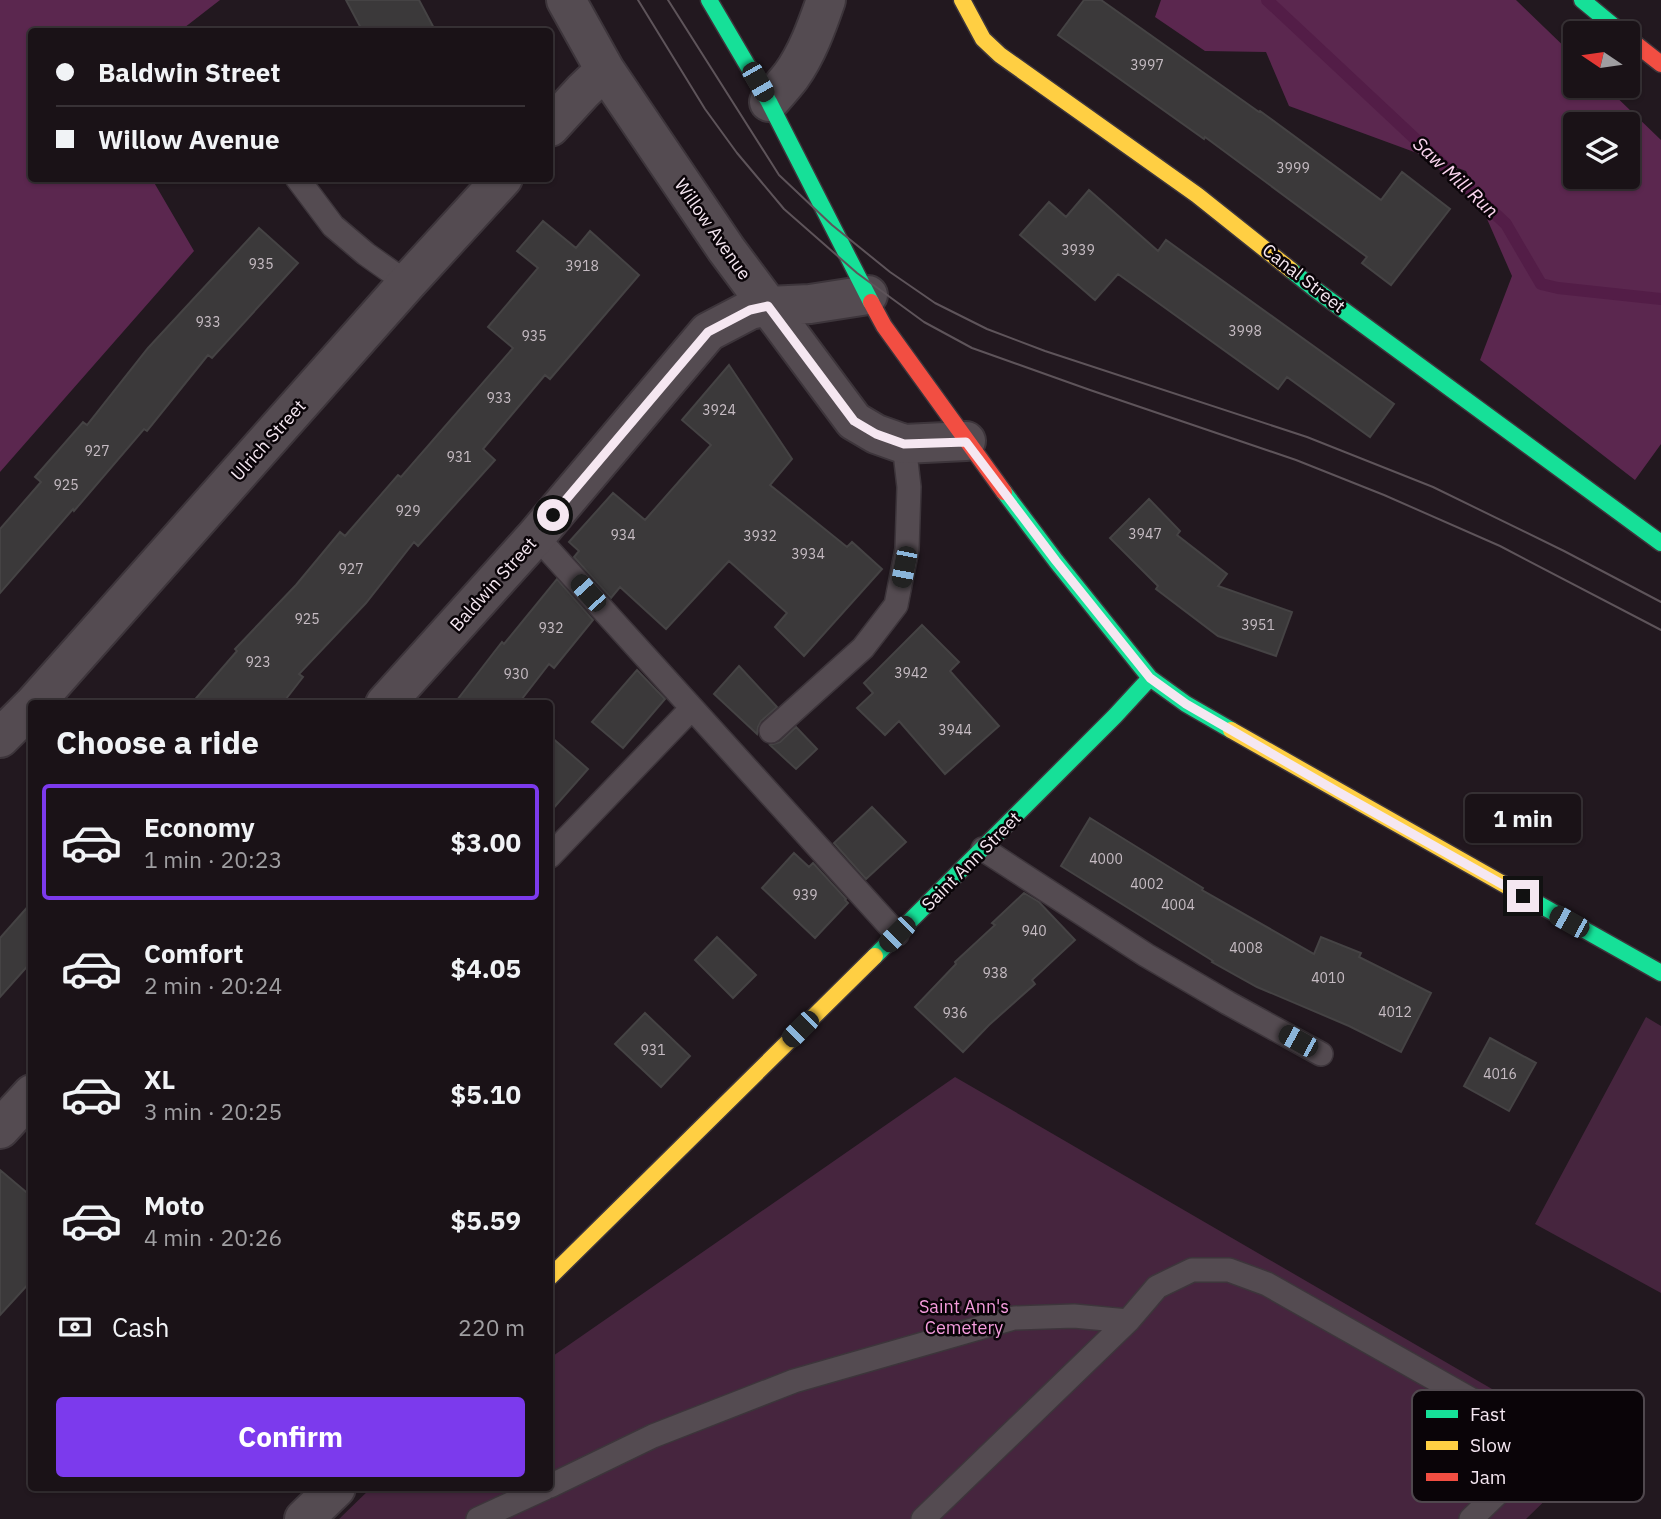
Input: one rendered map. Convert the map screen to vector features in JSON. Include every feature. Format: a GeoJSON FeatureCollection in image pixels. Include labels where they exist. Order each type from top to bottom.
{"type":"FeatureCollection","features":[{"type":"Feature","properties":{"kind":"street","name":"Willow Avenue"},"geometry":{"type":"LineString","coordinates":[[566,0],[605,70],[726,248],[854,421],[876,434],[904,444],[966,442]]}},
{"type":"Feature","properties":{"kind":"street"},"geometry":{"type":"LineString","coordinates":[[709,0],[769,102],[884,326],[966,442],[1056,561],[1150,678],[1186,704],[1326,786],[1661,974]]}},
{"type":"Feature","properties":{"kind":"street"},"geometry":{"type":"LineString","coordinates":[[769,102],[800,63],[826,0]]}},
{"type":"Feature","properties":{"kind":"street","name":"Canal Street"},"geometry":{"type":"LineString","coordinates":[[962,0],[983,39],[1000,55],[1197,194],[1316,290],[1661,543]]}},
{"type":"Feature","properties":{"kind":"street"},"geometry":{"type":"LineString","coordinates":[[1582,0],[1607,21]]}},
{"type":"Feature","properties":{"kind":"street"},"geometry":{"type":"LineString","coordinates":[[1640,47],[1661,64]]}},
{"type":"Feature","properties":{"kind":"street"},"geometry":{"type":"LineString","coordinates":[[553,124],[605,70]]}},
{"type":"Feature","properties":{"kind":"street","name":"Ulrich Street"},"geometry":{"type":"LineString","coordinates":[[37,700],[499,182]]}},
{"type":"Feature","properties":{"kind":"street","name":"Baldwin Street"},"geometry":{"type":"LineString","coordinates":[[389,700],[536,536],[708,332],[750,310],[868,295]]}},
{"type":"Feature","properties":{"kind":"street","name":"Saint Ann Street"},"geometry":{"type":"LineString","coordinates":[[553,1274],[983,849],[1150,678]]}},
{"type":"Feature","properties":{"kind":"street","name":"Ulrich Street"},"geometry":{"type":"LineString","coordinates":[[0,738],[28,710]]}},
{"type":"Feature","properties":{"kind":"street"},"geometry":{"type":"LineString","coordinates":[[0,1129],[28,1098]]}},
{"type":"Feature","properties":{"kind":"street"},"geometry":{"type":"LineString","coordinates":[[304,1519],[333,1491]]}},
{"type":"Feature","properties":{"kind":"lane"},"geometry":{"type":"LineString","coordinates":[[301,182],[333,226],[407,283]]}},
{"type":"Feature","properties":{"kind":"lane"},"geometry":{"type":"LineString","coordinates":[[771,731],[863,648],[896,605],[907,549],[909,487],[904,444]]}},
{"type":"Feature","properties":{"kind":"lane"},"geometry":{"type":"LineString","coordinates":[[536,536],[897,934]]}},
{"type":"Feature","properties":{"kind":"lane"},"geometry":{"type":"LineString","coordinates":[[553,853],[692,708]]}},
{"type":"Feature","properties":{"kind":"lane"},"geometry":{"type":"LineString","coordinates":[[983,849],[1146,955],[1321,1054]]}},
{"type":"Feature","properties":{"kind":"lane"},"geometry":{"type":"LineString","coordinates":[[923,1519],[1128,1321],[1157,1287],[1192,1270],[1229,1270],[1267,1284],[1454,1390]]}},
{"type":"Feature","properties":{"kind":"lane"},"geometry":{"type":"LineString","coordinates":[[553,1484],[653,1436],[794,1381],[1014,1318],[1074,1316],[1128,1321]]}},
{"type":"Feature","properties":{"kind":"lane"},"geometry":{"type":"LineString","coordinates":[[478,1519],[538,1491]]}},
{"type":"Feature","properties":{"kind":"lane"},"geometry":{"type":"LineString","coordinates":[[1471,1519],[1489,1502]]}},
{"type":"Feature","properties":{"kind":"green space"},"geometry":{"type":"Polygon","coordinates":[[[1646,1017],[1661,1026],[1661,1293],[1535,1224],[1646,1017]]]}},
{"type":"Feature","properties":{"kind":"green space","name":"Saint Ann's Cemetery"},"geometry":{"type":"Polygon","coordinates":[[[955,1077],[1494,1390],[1412,1390],[1412,1502],[1543,1502],[1526,1519],[339,1519],[368,1491],[553,1491],[553,1356],[955,1077]]]}},
{"type":"Feature","properties":{"kind":"shaded area"},"geometry":{"type":"Polygon","coordinates":[[[0,0],[220,0],[184,28],[28,28],[28,182],[154,182],[194,251],[0,472],[0,0]]]}},
{"type":"Feature","properties":{"kind":"shaded area"},"geometry":{"type":"Polygon","coordinates":[[[1161,0],[1516,0],[1563,45],[1563,98],[1617,98],[1632,112],[1563,112],[1563,189],[1640,189],[1640,120],[1661,140],[1661,444],[1635,480],[1480,360],[1512,276],[1466,171],[1289,106],[1266,52],[1205,51],[1155,17],[1161,0]]]}},
{"type":"Feature","properties":{"kind":"building"},"geometry":{"type":"Polygon","coordinates":[[[346,0],[419,0],[434,28],[361,28],[346,0]]]}},
{"type":"Feature","properties":{"kind":"building"},"geometry":{"type":"Polygon","coordinates":[[[1084,0],[1101,0],[1381,200],[1402,172],[1450,209],[1391,285],[1362,263],[1367,257],[1205,137],[1204,139],[1058,35],[1084,0]]]}},
{"type":"Feature","properties":{"kind":"building"},"geometry":{"type":"Polygon","coordinates":[[[1089,190],[1158,251],[1166,240],[1394,404],[1370,437],[1287,377],[1278,389],[1118,274],[1095,300],[1020,235],[1049,202],[1066,217],[1089,190]]]}},
{"type":"Feature","properties":{"kind":"building"},"geometry":{"type":"Polygon","coordinates":[[[543,221],[576,248],[590,231],[639,275],[550,379],[545,375],[483,449],[495,460],[418,546],[414,542],[366,603],[299,674],[303,677],[285,700],[194,700],[237,651],[235,649],[296,585],[340,532],[345,536],[398,475],[401,477],[513,348],[488,327],[538,268],[517,251],[543,221]]]}},
{"type":"Feature","properties":{"kind":"building"},"geometry":{"type":"Polygon","coordinates":[[[259,228],[298,263],[212,358],[208,355],[147,431],[144,429],[0,593],[0,529],[41,482],[35,477],[83,422],[87,425],[148,348],[259,228]]]}},
{"type":"Feature","properties":{"kind":"building"},"geometry":{"type":"Polygon","coordinates":[[[729,365],[792,459],[770,485],[847,547],[852,542],[882,569],[804,656],[775,627],[787,613],[729,561],[666,629],[620,587],[611,598],[574,557],[579,551],[569,542],[613,493],[645,520],[711,445],[682,420],[729,365]]]}},
{"type":"Feature","properties":{"kind":"building"},"geometry":{"type":"Polygon","coordinates":[[[1149,499],[1180,531],[1177,535],[1227,574],[1218,586],[1292,612],[1276,656],[1218,636],[1156,589],[1158,586],[1110,538],[1149,499]]]}},
{"type":"Feature","properties":{"kind":"building"},"geometry":{"type":"Polygon","coordinates":[[[557,579],[593,620],[554,668],[549,664],[521,700],[457,700],[502,642],[504,644],[557,579]]]}},
{"type":"Feature","properties":{"kind":"building"},"geometry":{"type":"Polygon","coordinates":[[[922,625],[959,662],[950,671],[999,726],[945,774],[899,721],[885,735],[857,708],[873,693],[864,683],[922,625]]]}},
{"type":"Feature","properties":{"kind":"building"},"geometry":{"type":"Polygon","coordinates":[[[739,666],[777,707],[761,721],[757,734],[714,694],[739,666]]]}},
{"type":"Feature","properties":{"kind":"building"},"geometry":{"type":"Polygon","coordinates":[[[637,670],[665,699],[623,748],[592,722],[637,670]]]}},
{"type":"Feature","properties":{"kind":"building"},"geometry":{"type":"Polygon","coordinates":[[[796,727],[817,749],[796,769],[770,745],[780,742],[796,727]]]}},
{"type":"Feature","properties":{"kind":"building"},"geometry":{"type":"Polygon","coordinates":[[[553,739],[588,769],[553,809],[553,739]]]}},
{"type":"Feature","properties":{"kind":"building"},"geometry":{"type":"Polygon","coordinates":[[[872,807],[906,842],[866,879],[834,843],[872,807]]]}},
{"type":"Feature","properties":{"kind":"building"},"geometry":{"type":"Polygon","coordinates":[[[1090,818],[1203,888],[1202,890],[1314,954],[1321,937],[1361,953],[1359,957],[1431,993],[1401,1052],[1349,1026],[1257,987],[1212,962],[1061,866],[1090,818]]]}},
{"type":"Feature","properties":{"kind":"building"},"geometry":{"type":"Polygon","coordinates":[[[794,853],[809,867],[813,863],[848,903],[815,938],[762,888],[794,853]]]}},
{"type":"Feature","properties":{"kind":"building"},"geometry":{"type":"Polygon","coordinates":[[[1024,893],[1039,902],[1075,940],[1032,980],[1035,984],[963,1052],[915,1007],[955,962],[995,925],[992,923],[1024,893]]]}},
{"type":"Feature","properties":{"kind":"building"},"geometry":{"type":"Polygon","coordinates":[[[28,906],[28,966],[0,997],[0,938],[28,906]]]}},
{"type":"Feature","properties":{"kind":"building"},"geometry":{"type":"Polygon","coordinates":[[[717,937],[756,975],[733,998],[695,960],[717,937]]]}},
{"type":"Feature","properties":{"kind":"building"},"geometry":{"type":"Polygon","coordinates":[[[645,1013],[690,1056],[661,1087],[615,1044],[645,1013]]]}},
{"type":"Feature","properties":{"kind":"building"},"geometry":{"type":"Polygon","coordinates":[[[1490,1038],[1536,1063],[1509,1111],[1464,1086],[1490,1038]]]}},
{"type":"Feature","properties":{"kind":"building"},"geometry":{"type":"Polygon","coordinates":[[[0,1170],[28,1194],[28,1284],[0,1315],[0,1170]]]}},
{"type":"Feature","properties":{"kind":"waterway","name":"Saw Mill Run"},"geometry":{"type":"LineString","coordinates":[[1267,0],[1506,224],[1541,284],[1661,299]]}},
{"type":"Feature","properties":{"kind":"tram line"},"geometry":{"type":"LineString","coordinates":[[638,0],[705,109],[737,153],[784,209],[857,273],[924,322],[972,348],[1296,460],[1384,495],[1500,546],[1661,630]]}},
{"type":"Feature","properties":{"kind":"tram line"},"geometry":{"type":"LineString","coordinates":[[668,0],[779,175],[832,225],[890,272],[935,303],[987,329],[1045,351],[1307,437],[1433,487],[1661,602]]}},
{"type":"Feature","properties":{"kind":"traffic: fast"},"geometry":{"type":"LineString","coordinates":[[709,0],[769,102],[871,302]]}},
{"type":"Feature","properties":{"kind":"traffic: fast"},"geometry":{"type":"LineString","coordinates":[[1582,0],[1607,21]]}},
{"type":"Feature","properties":{"kind":"traffic: fast"},"geometry":{"type":"LineString","coordinates":[[1291,270],[1661,543]]}},
{"type":"Feature","properties":{"kind":"traffic: fast"},"geometry":{"type":"LineString","coordinates":[[1004,492],[1150,678],[1186,704],[1231,730]]}},
{"type":"Feature","properties":{"kind":"traffic: fast"},"geometry":{"type":"LineString","coordinates":[[875,956],[1150,678]]}},
{"type":"Feature","properties":{"kind":"traffic: fast"},"geometry":{"type":"LineString","coordinates":[[1528,898],[1661,973]]}},
{"type":"Feature","properties":{"kind":"traffic: slow"},"geometry":{"type":"LineString","coordinates":[[962,0],[983,39],[1000,55],[1197,195],[1291,270]]}},
{"type":"Feature","properties":{"kind":"traffic: slow"},"geometry":{"type":"LineString","coordinates":[[1231,730],[1528,898]]}},
{"type":"Feature","properties":{"kind":"traffic: slow"},"geometry":{"type":"LineString","coordinates":[[553,1274],[875,956]]}},
{"type":"Feature","properties":{"kind":"traffic: jam"},"geometry":{"type":"LineString","coordinates":[[1640,47],[1661,64]]}},
{"type":"Feature","properties":{"kind":"traffic: jam"},"geometry":{"type":"LineString","coordinates":[[871,302],[884,326],[1004,492]]}},
{"type":"Feature","properties":{"kind":"route"},"geometry":{"type":"LineString","coordinates":[[553,515],[708,332],[750,310],[768,306],[854,421],[876,434],[904,444],[966,442],[1056,561],[1150,678],[1186,704],[1523,896]]}}]}
